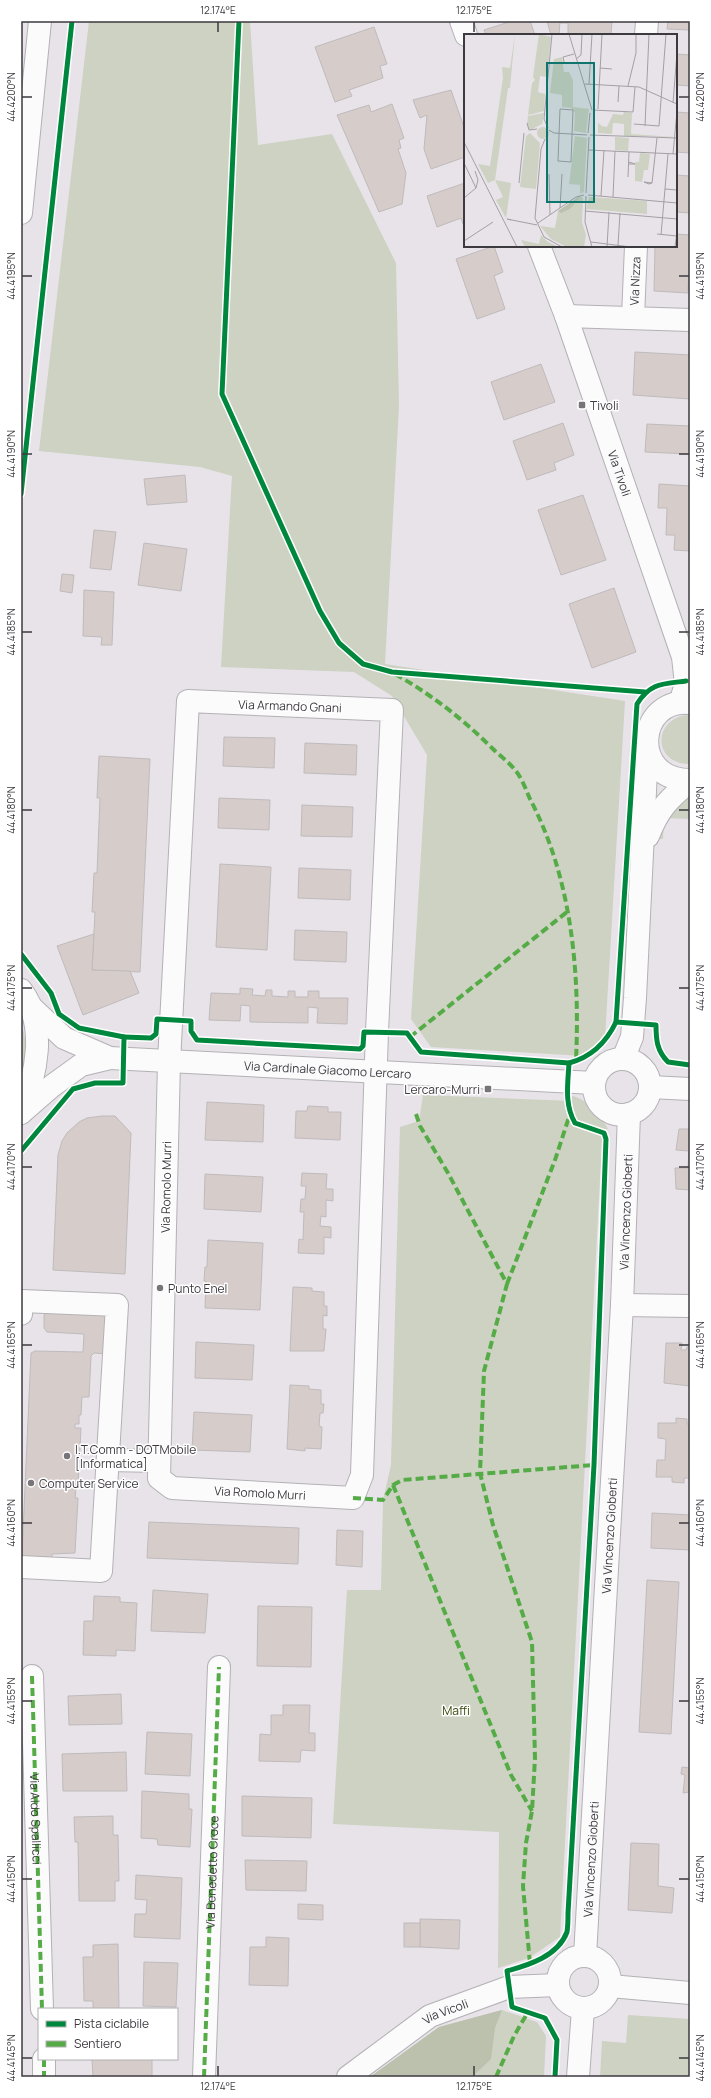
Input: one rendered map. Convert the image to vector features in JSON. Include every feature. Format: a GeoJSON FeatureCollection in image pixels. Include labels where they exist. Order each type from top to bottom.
{"type":"FeatureCollection","features":[{"type":"Feature","properties":{"kind":"street"},"geometry":{"type":"LineString","coordinates":[[21,213],[40,21]]}},
{"type":"Feature","properties":{"kind":"street"},"geometry":{"type":"LineString","coordinates":[[461,21],[466,34]]}},
{"type":"Feature","properties":{"kind":"street"},"geometry":{"type":"LineString","coordinates":[[646,34],[647,21]]}},
{"type":"Feature","properties":{"kind":"street","name":"Via Tivoli"},"geometry":{"type":"LineString","coordinates":[[539,247],[566,316],[683,657],[686,684],[685,703]]}},
{"type":"Feature","properties":{"kind":"street","name":"Via Nizza"},"geometry":{"type":"LineString","coordinates":[[633,317],[636,247]]}},
{"type":"Feature","properties":{"kind":"street"},"geometry":{"type":"LineString","coordinates":[[566,316],[690,320]]}},
{"type":"Feature","properties":{"kind":"street","name":"Via Armando Gnani"},"geometry":{"type":"LineString","coordinates":[[169,1062],[188,701],[392,710],[377,1072]]}},
{"type":"Feature","properties":{"kind":"street"},"geometry":{"type":"LineString","coordinates":[[623,1059],[632,1037],[648,729],[653,719],[661,712],[685,703]]}},
{"type":"Feature","properties":{"kind":"street"},"geometry":{"type":"LineString","coordinates":[[648,750],[652,761],[659,770],[680,780],[690,780]]}},
{"type":"Feature","properties":{"kind":"street"},"geometry":{"type":"LineString","coordinates":[[643,848],[656,816],[665,803],[690,780]]}},
{"type":"Feature","properties":{"kind":"street"},"geometry":{"type":"LineString","coordinates":[[21,990],[32,1008],[37,1039],[35,1069],[31,1088],[21,1113]]}},
{"type":"Feature","properties":{"kind":"street","name":"Via Cardinale Giacomo Lercaro"},"geometry":{"type":"LineString","coordinates":[[32,1008],[64,1038],[110,1058]]}},
{"type":"Feature","properties":{"kind":"street","name":"Via Cardinale Giacomo Lercaro"},"geometry":{"type":"LineString","coordinates":[[21,1113],[52,1086],[81,1065],[110,1058],[594,1083]]}},
{"type":"Feature","properties":{"kind":"street"},"geometry":{"type":"LineString","coordinates":[[623,1059],[632,1061],[642,1068],[649,1079],[650,1087],[644,1104],[638,1110],[629,1114],[620,1115],[611,1113],[603,1108],[594,1092],[594,1083],[599,1072],[607,1063],[623,1059]]}},
{"type":"Feature","properties":{"kind":"street","name":"Via Romolo Murri"},"geometry":{"type":"LineString","coordinates":[[169,1062],[159,1478],[172,1488],[353,1498],[362,1475],[377,1072]]}},
{"type":"Feature","properties":{"kind":"street"},"geometry":{"type":"LineString","coordinates":[[650,1087],[690,1089]]}},
{"type":"Feature","properties":{"kind":"street","name":"Via Vincenzo Gioberti"},"geometry":{"type":"LineString","coordinates":[[585,1956],[622,1305],[629,1114]]}},
{"type":"Feature","properties":{"kind":"street"},"geometry":{"type":"LineString","coordinates":[[21,1314],[22,1301],[117,1305],[101,1571],[21,1567]]}},
{"type":"Feature","properties":{"kind":"street"},"geometry":{"type":"LineString","coordinates":[[622,1305],[690,1306]]}},
{"type":"Feature","properties":{"kind":"street"},"geometry":{"type":"LineString","coordinates":[[108,1460],[159,1461]]}},
{"type":"Feature","properties":{"kind":"street","name":"Via Benedetto Croce"},"geometry":{"type":"LineString","coordinates":[[204,2077],[219,1667]]}},
{"type":"Feature","properties":{"kind":"street","name":"Via Aldo Spallicci"},"geometry":{"type":"LineString","coordinates":[[32,1676],[42,2008]]}},
{"type":"Feature","properties":{"kind":"street"},"geometry":{"type":"LineString","coordinates":[[585,1956],[599,1961],[605,1966],[609,1974],[610,1986],[605,1998],[599,2004],[583,2009],[574,2007],[566,2002],[561,1995],[558,1985],[561,1969],[566,1962],[574,1958],[585,1956]]}},
{"type":"Feature","properties":{"kind":"street","name":"Via Vicoli"},"geometry":{"type":"LineString","coordinates":[[348,2077],[430,2016],[509,1987],[558,1985]]}},
{"type":"Feature","properties":{"kind":"street"},"geometry":{"type":"LineString","coordinates":[[610,1986],[690,1993]]}},
{"type":"Feature","properties":{"kind":"street"},"geometry":{"type":"LineString","coordinates":[[578,2077],[583,2009]]}},
{"type":"Feature","properties":{"kind":"street"},"geometry":{"type":"LineString","coordinates":[[44,2060],[44,2077]]}},
{"type":"Feature","properties":{"kind":"green space"},"geometry":{"type":"Polygon","coordinates":[[[89,21],[250,21],[258,145],[332,134],[396,263],[399,406],[385,664],[625,701],[605,1038],[584,1056],[431,1047],[411,1019],[427,755],[392,696],[354,672],[221,667],[232,476],[200,467],[39,451],[89,21]]]}},
{"type":"Feature","properties":{"kind":"green space"},"geometry":{"type":"Polygon","coordinates":[[[686,715],[690,716],[690,764],[677,762],[669,757],[663,750],[662,741],[663,733],[667,725],[675,719],[686,715]]]}},
{"type":"Feature","properties":{"kind":"green space"},"geometry":{"type":"Polygon","coordinates":[[[690,793],[690,819],[664,818],[663,839],[660,839],[661,818],[690,793]]]}},
{"type":"Feature","properties":{"kind":"green space"},"geometry":{"type":"Polygon","coordinates":[[[21,1025],[24,1032],[26,1053],[21,1082],[21,1025]]]}},
{"type":"Feature","properties":{"kind":"green space","name":"Maffi"},"geometry":{"type":"Polygon","coordinates":[[[423,1095],[572,1101],[572,1096],[589,1104],[608,1129],[603,1129],[602,1141],[560,1937],[529,1958],[498,1968],[499,1832],[333,1824],[347,1590],[381,1590],[383,1500],[391,1465],[400,1127],[419,1121],[423,1095]]]}},
{"type":"Feature","properties":{"kind":"green space"},"geometry":{"type":"Polygon","coordinates":[[[502,2010],[537,2022],[546,2036],[544,2077],[370,2077],[439,2027],[502,2010]]]}},
{"type":"Feature","properties":{"kind":"green space"},"geometry":{"type":"Polygon","coordinates":[[[502,2010],[495,2028],[491,2059],[472,2077],[370,2077],[439,2027],[502,2010]]]}},
{"type":"Feature","properties":{"kind":"green space"},"geometry":{"type":"Polygon","coordinates":[[[628,2015],[690,2019],[690,2077],[600,2077],[602,2041],[626,2043],[628,2015]]]}},
{"type":"Feature","properties":{"kind":"building"},"geometry":{"type":"Polygon","coordinates":[[[512,21],[530,21],[535,34],[486,34],[484,30],[512,21]]]}},
{"type":"Feature","properties":{"kind":"building"},"geometry":{"type":"Polygon","coordinates":[[[547,21],[560,21],[559,34],[551,34],[547,21]]]}},
{"type":"Feature","properties":{"kind":"building"},"geometry":{"type":"Polygon","coordinates":[[[560,21],[612,21],[611,34],[568,34],[568,23],[560,23],[560,21]]]}},
{"type":"Feature","properties":{"kind":"building"},"geometry":{"type":"Polygon","coordinates":[[[668,21],[690,21],[690,30],[667,29],[668,21]]]}},
{"type":"Feature","properties":{"kind":"building"},"geometry":{"type":"Polygon","coordinates":[[[374,27],[387,64],[380,66],[383,78],[349,90],[352,96],[335,102],[315,47],[374,27]]]}},
{"type":"Feature","properties":{"kind":"building"},"geometry":{"type":"Polygon","coordinates":[[[677,54],[690,55],[690,86],[677,85],[677,54]]]}},
{"type":"Feature","properties":{"kind":"building"},"geometry":{"type":"Polygon","coordinates":[[[451,90],[464,127],[464,157],[431,169],[424,149],[427,115],[420,118],[413,100],[451,90]]]}},
{"type":"Feature","properties":{"kind":"building"},"geometry":{"type":"Polygon","coordinates":[[[392,104],[404,138],[399,140],[401,148],[398,149],[406,173],[402,204],[379,212],[337,115],[369,105],[371,112],[392,104]]]}},
{"type":"Feature","properties":{"kind":"building"},"geometry":{"type":"Polygon","coordinates":[[[677,112],[690,113],[690,153],[677,152],[677,112]]]}},
{"type":"Feature","properties":{"kind":"building"},"geometry":{"type":"Polygon","coordinates":[[[677,175],[690,176],[690,213],[677,212],[677,175]]]}},
{"type":"Feature","properties":{"kind":"building"},"geometry":{"type":"Polygon","coordinates":[[[464,183],[464,224],[461,218],[437,227],[427,196],[464,183]]]}},
{"type":"Feature","properties":{"kind":"building"},"geometry":{"type":"Polygon","coordinates":[[[677,234],[690,235],[688,293],[654,291],[655,247],[677,247],[677,234]]]}},
{"type":"Feature","properties":{"kind":"building"},"geometry":{"type":"Polygon","coordinates":[[[494,247],[503,272],[494,276],[505,309],[477,319],[456,259],[494,247]]]}},
{"type":"Feature","properties":{"kind":"building"},"geometry":{"type":"Polygon","coordinates":[[[635,352],[690,355],[690,399],[633,395],[635,352]]]}},
{"type":"Feature","properties":{"kind":"building"},"geometry":{"type":"Polygon","coordinates":[[[541,364],[555,402],[504,420],[491,382],[541,364]]]}},
{"type":"Feature","properties":{"kind":"building"},"geometry":{"type":"Polygon","coordinates":[[[563,423],[574,455],[554,463],[556,470],[527,480],[513,441],[563,423]]]}},
{"type":"Feature","properties":{"kind":"building"},"geometry":{"type":"Polygon","coordinates":[[[647,424],[690,426],[690,454],[645,452],[647,424]]]}},
{"type":"Feature","properties":{"kind":"building"},"geometry":{"type":"Polygon","coordinates":[[[185,475],[187,502],[147,505],[144,479],[185,475]]]}},
{"type":"Feature","properties":{"kind":"building"},"geometry":{"type":"Polygon","coordinates":[[[659,484],[690,486],[690,551],[674,550],[675,535],[666,535],[667,508],[658,508],[659,484]]]}},
{"type":"Feature","properties":{"kind":"building"},"geometry":{"type":"Polygon","coordinates":[[[583,495],[606,560],[561,575],[538,510],[583,495]]]}},
{"type":"Feature","properties":{"kind":"building"},"geometry":{"type":"Polygon","coordinates":[[[94,530],[116,532],[111,570],[90,568],[94,530]]]}},
{"type":"Feature","properties":{"kind":"building"},"geometry":{"type":"Polygon","coordinates":[[[144,543],[187,549],[181,591],[138,585],[144,543]]]}},
{"type":"Feature","properties":{"kind":"building"},"geometry":{"type":"Polygon","coordinates":[[[62,574],[74,575],[72,593],[60,591],[62,574]]]}},
{"type":"Feature","properties":{"kind":"building"},"geometry":{"type":"Polygon","coordinates":[[[614,588],[636,652],[592,668],[569,604],[614,588]]]}},
{"type":"Feature","properties":{"kind":"building"},"geometry":{"type":"Polygon","coordinates":[[[84,590],[114,592],[112,645],[101,645],[102,637],[83,636],[84,590]]]}},
{"type":"Feature","properties":{"kind":"building"},"geometry":{"type":"Polygon","coordinates":[[[224,737],[275,738],[274,768],[223,766],[224,737]]]}},
{"type":"Feature","properties":{"kind":"building"},"geometry":{"type":"Polygon","coordinates":[[[305,743],[357,745],[356,775],[304,773],[305,743]]]}},
{"type":"Feature","properties":{"kind":"building"},"geometry":{"type":"Polygon","coordinates":[[[99,756],[150,759],[140,972],[92,970],[95,912],[92,912],[94,873],[97,873],[100,798],[97,798],[99,756]]]}},
{"type":"Feature","properties":{"kind":"building"},"geometry":{"type":"Polygon","coordinates":[[[219,798],[270,800],[269,830],[218,828],[219,798]]]}},
{"type":"Feature","properties":{"kind":"building"},"geometry":{"type":"Polygon","coordinates":[[[302,805],[353,807],[352,837],[301,836],[302,805]]]}},
{"type":"Feature","properties":{"kind":"building"},"geometry":{"type":"Polygon","coordinates":[[[220,864],[271,867],[267,950],[216,947],[220,864]]]}},
{"type":"Feature","properties":{"kind":"building"},"geometry":{"type":"Polygon","coordinates":[[[299,868],[351,870],[350,900],[298,898],[299,868]]]}},
{"type":"Feature","properties":{"kind":"building"},"geometry":{"type":"Polygon","coordinates":[[[295,930],[347,932],[346,962],[294,960],[295,930]]]}},
{"type":"Feature","properties":{"kind":"building"},"geometry":{"type":"Polygon","coordinates":[[[94,934],[92,970],[130,971],[139,993],[83,1015],[57,946],[94,934]]]}},
{"type":"Feature","properties":{"kind":"building"},"geometry":{"type":"Polygon","coordinates":[[[240,988],[253,989],[252,995],[265,996],[266,990],[272,990],[272,996],[288,997],[288,991],[295,991],[295,997],[308,997],[308,991],[319,991],[319,998],[348,998],[347,1024],[317,1023],[318,1008],[308,1007],[308,1023],[250,1022],[250,1006],[241,1005],[240,1021],[209,1020],[211,993],[240,994],[240,988]]]}},
{"type":"Feature","properties":{"kind":"building"},"geometry":{"type":"Polygon","coordinates":[[[207,1102],[264,1105],[263,1142],[205,1140],[207,1102]]]}},
{"type":"Feature","properties":{"kind":"building"},"geometry":{"type":"Polygon","coordinates":[[[308,1106],[328,1107],[328,1112],[341,1112],[340,1140],[295,1138],[296,1111],[307,1111],[308,1106]]]}},
{"type":"Feature","properties":{"kind":"building"},"geometry":{"type":"Polygon","coordinates":[[[115,1116],[131,1133],[125,1274],[53,1270],[58,1155],[62,1141],[67,1133],[79,1122],[87,1118],[115,1116]]]}},
{"type":"Feature","properties":{"kind":"building"},"geometry":{"type":"Polygon","coordinates":[[[679,1129],[690,1129],[690,1190],[676,1189],[675,1168],[688,1168],[689,1151],[676,1150],[679,1129]]]}},
{"type":"Feature","properties":{"kind":"building"},"geometry":{"type":"Polygon","coordinates":[[[302,1173],[327,1174],[326,1189],[333,1189],[333,1201],[326,1200],[326,1217],[321,1216],[320,1226],[331,1227],[331,1238],[324,1237],[324,1254],[298,1253],[299,1239],[303,1240],[304,1212],[300,1212],[301,1199],[305,1199],[306,1186],[301,1186],[302,1173]]]}},
{"type":"Feature","properties":{"kind":"building"},"geometry":{"type":"Polygon","coordinates":[[[205,1174],[263,1177],[261,1212],[204,1209],[205,1174]]]}},
{"type":"Feature","properties":{"kind":"building"},"geometry":{"type":"Polygon","coordinates":[[[208,1240],[263,1243],[260,1310],[205,1308],[206,1281],[204,1281],[205,1267],[207,1267],[208,1240]]]}},
{"type":"Feature","properties":{"kind":"building"},"geometry":{"type":"Polygon","coordinates":[[[293,1287],[312,1288],[312,1291],[324,1292],[324,1306],[327,1306],[327,1316],[323,1315],[323,1329],[326,1329],[324,1351],[290,1351],[293,1287]]]}},
{"type":"Feature","properties":{"kind":"building"},"geometry":{"type":"Polygon","coordinates":[[[48,1311],[110,1314],[108,1354],[94,1353],[91,1356],[89,1397],[82,1397],[79,1424],[75,1424],[75,1428],[81,1428],[78,1485],[72,1485],[72,1489],[76,1489],[75,1498],[78,1498],[75,1553],[52,1554],[52,1561],[25,1560],[22,1555],[31,1353],[35,1351],[83,1352],[84,1334],[47,1332],[44,1328],[44,1315],[48,1311]]]}},
{"type":"Feature","properties":{"kind":"building"},"geometry":{"type":"Polygon","coordinates":[[[196,1342],[254,1345],[252,1380],[195,1378],[196,1342]]]}},
{"type":"Feature","properties":{"kind":"building"},"geometry":{"type":"Polygon","coordinates":[[[666,1343],[682,1343],[681,1350],[686,1350],[687,1347],[690,1347],[690,1386],[664,1383],[666,1343]]]}},
{"type":"Feature","properties":{"kind":"building"},"geometry":{"type":"Polygon","coordinates":[[[290,1385],[309,1386],[309,1389],[321,1390],[321,1404],[324,1404],[323,1413],[320,1413],[319,1426],[322,1427],[321,1449],[305,1448],[305,1451],[287,1449],[290,1385]]]}},
{"type":"Feature","properties":{"kind":"building"},"geometry":{"type":"Polygon","coordinates":[[[194,1412],[252,1415],[250,1452],[192,1450],[194,1412]]]}},
{"type":"Feature","properties":{"kind":"building"},"geometry":{"type":"Polygon","coordinates":[[[676,1418],[687,1419],[687,1424],[690,1424],[690,1478],[684,1478],[684,1483],[672,1482],[672,1477],[656,1477],[657,1460],[665,1460],[666,1439],[658,1438],[658,1423],[676,1423],[676,1418]]]}},
{"type":"Feature","properties":{"kind":"building"},"geometry":{"type":"Polygon","coordinates":[[[652,1513],[690,1515],[690,1550],[651,1548],[652,1513]]]}},
{"type":"Feature","properties":{"kind":"building"},"geometry":{"type":"Polygon","coordinates":[[[149,1522],[299,1528],[298,1564],[147,1558],[149,1522]]]}},
{"type":"Feature","properties":{"kind":"building"},"geometry":{"type":"Polygon","coordinates":[[[337,1530],[363,1531],[362,1567],[336,1565],[337,1530]]]}},
{"type":"Feature","properties":{"kind":"building"},"geometry":{"type":"Polygon","coordinates":[[[647,1580],[679,1582],[671,1734],[639,1732],[647,1580]]]}},
{"type":"Feature","properties":{"kind":"building"},"geometry":{"type":"Polygon","coordinates":[[[153,1590],[208,1594],[205,1633],[151,1631],[153,1590]]]}},
{"type":"Feature","properties":{"kind":"building"},"geometry":{"type":"Polygon","coordinates":[[[94,1596],[120,1597],[120,1602],[137,1603],[135,1651],[116,1650],[116,1656],[83,1655],[84,1621],[93,1621],[94,1596]]]}},
{"type":"Feature","properties":{"kind":"building"},"geometry":{"type":"Polygon","coordinates":[[[258,1606],[312,1607],[311,1667],[257,1666],[258,1606]]]}},
{"type":"Feature","properties":{"kind":"building"},"geometry":{"type":"Polygon","coordinates":[[[121,1694],[122,1724],[69,1725],[68,1696],[121,1694]]]}},
{"type":"Feature","properties":{"kind":"building"},"geometry":{"type":"Polygon","coordinates":[[[283,1705],[310,1705],[309,1733],[315,1733],[315,1751],[301,1750],[300,1762],[259,1761],[260,1734],[271,1735],[271,1715],[283,1715],[283,1705]]]}},
{"type":"Feature","properties":{"kind":"building"},"geometry":{"type":"Polygon","coordinates":[[[147,1732],[192,1734],[190,1776],[145,1774],[147,1732]]]}},
{"type":"Feature","properties":{"kind":"building"},"geometry":{"type":"Polygon","coordinates":[[[126,1752],[127,1791],[63,1791],[62,1754],[126,1752]]]}},
{"type":"Feature","properties":{"kind":"building"},"geometry":{"type":"Polygon","coordinates":[[[682,1767],[690,1768],[690,1792],[683,1793],[685,1775],[681,1774],[682,1767]]]}},
{"type":"Feature","properties":{"kind":"building"},"geometry":{"type":"Polygon","coordinates":[[[142,1791],[189,1794],[189,1809],[192,1809],[190,1847],[158,1845],[157,1839],[141,1838],[142,1791]]]}},
{"type":"Feature","properties":{"kind":"building"},"geometry":{"type":"Polygon","coordinates":[[[242,1796],[312,1798],[311,1838],[242,1836],[242,1796]]]}},
{"type":"Feature","properties":{"kind":"building"},"geometry":{"type":"Polygon","coordinates":[[[113,1816],[113,1835],[118,1835],[119,1881],[115,1881],[115,1901],[79,1901],[78,1842],[75,1842],[74,1817],[113,1816]]]}},
{"type":"Feature","properties":{"kind":"building"},"geometry":{"type":"Polygon","coordinates":[[[631,1843],[659,1844],[658,1886],[674,1888],[672,1913],[628,1910],[631,1843]]]}},
{"type":"Feature","properties":{"kind":"building"},"geometry":{"type":"Polygon","coordinates":[[[245,1860],[307,1861],[306,1891],[246,1890],[245,1860]]]}},
{"type":"Feature","properties":{"kind":"building"},"geometry":{"type":"Polygon","coordinates":[[[136,1875],[182,1878],[180,1939],[134,1937],[135,1914],[146,1914],[147,1900],[135,1899],[136,1875]]]}},
{"type":"Feature","properties":{"kind":"building"},"geometry":{"type":"Polygon","coordinates":[[[298,1904],[323,1905],[323,1920],[298,1919],[298,1904]]]}},
{"type":"Feature","properties":{"kind":"building"},"geometry":{"type":"Polygon","coordinates":[[[420,1919],[460,1920],[459,1949],[420,1947],[420,1919]]]}},
{"type":"Feature","properties":{"kind":"building"},"geometry":{"type":"Polygon","coordinates":[[[404,1923],[420,1923],[420,1947],[404,1947],[404,1923]]]}},
{"type":"Feature","properties":{"kind":"building"},"geometry":{"type":"Polygon","coordinates":[[[266,1937],[289,1938],[288,1986],[249,1985],[250,1947],[266,1947],[266,1937]]]}},
{"type":"Feature","properties":{"kind":"building"},"geometry":{"type":"Polygon","coordinates":[[[118,1944],[119,2008],[93,2008],[93,2001],[84,2001],[83,1957],[93,1957],[93,1945],[118,1944]]]}},
{"type":"Feature","properties":{"kind":"building"},"geometry":{"type":"Polygon","coordinates":[[[144,1962],[178,1963],[176,2007],[143,2006],[144,1962]]]}},
{"type":"Feature","properties":{"kind":"building"},"geometry":{"type":"Polygon","coordinates":[[[92,2060],[152,2060],[152,2077],[93,2077],[92,2060]]]}},
{"type":"Feature","properties":{"kind":"marked path"},"geometry":{"type":"LineString","coordinates":[[395,674],[447,708],[510,764],[524,784],[544,830],[555,861],[564,894],[574,960],[577,1027],[576,1061]]}},
{"type":"Feature","properties":{"kind":"marked path"},"geometry":{"type":"LineString","coordinates":[[410,1037],[567,912]]}},
{"type":"Feature","properties":{"kind":"marked path"},"geometry":{"type":"LineString","coordinates":[[416,1114],[420,1126],[448,1173],[507,1284],[484,1371],[480,1473],[493,1525],[532,1642],[535,1758],[532,1811],[526,1843],[523,1886],[530,1964]]}},
{"type":"Feature","properties":{"kind":"marked path"},"geometry":{"type":"LineString","coordinates":[[507,1284],[555,1160],[570,1114]]}},
{"type":"Feature","properties":{"kind":"marked path"},"geometry":{"type":"LineString","coordinates":[[353,1498],[383,1500],[393,1485],[402,1480],[594,1465]]}},
{"type":"Feature","properties":{"kind":"marked path"},"geometry":{"type":"LineString","coordinates":[[393,1485],[511,1775],[532,1811]]}},
{"type":"Feature","properties":{"kind":"marked path"},"geometry":{"type":"LineString","coordinates":[[204,2077],[219,1667]]}},
{"type":"Feature","properties":{"kind":"marked path"},"geometry":{"type":"LineString","coordinates":[[32,1676],[42,2008]]}},
{"type":"Feature","properties":{"kind":"marked path"},"geometry":{"type":"LineString","coordinates":[[496,2077],[514,2036],[528,2012]]}},
{"type":"Feature","properties":{"kind":"marked path"},"geometry":{"type":"LineString","coordinates":[[44,2060],[44,2077]]}},
{"type":"Feature","properties":{"kind":"cycle path"},"geometry":{"type":"LineString","coordinates":[[21,494],[72,21]]}},
{"type":"Feature","properties":{"kind":"cycle path"},"geometry":{"type":"LineString","coordinates":[[239,21],[222,394],[320,611],[339,643],[363,664],[392,672],[645,692]]}},
{"type":"Feature","properties":{"kind":"cycle path"},"geometry":{"type":"LineString","coordinates":[[124,1037],[151,1038],[156,1034],[157,1019],[191,1021],[191,1031],[197,1040],[360,1049],[363,1046],[364,1032],[407,1033],[421,1052],[569,1063],[585,1057],[603,1043],[616,1022],[637,704],[652,688],[663,684],[686,681]]}},
{"type":"Feature","properties":{"kind":"cycle path"},"geometry":{"type":"LineString","coordinates":[[21,954],[51,993],[59,1014],[79,1028],[124,1037],[123,1083],[95,1083],[73,1089],[21,1151]]}},
{"type":"Feature","properties":{"kind":"cycle path"},"geometry":{"type":"LineString","coordinates":[[616,1022],[656,1025],[658,1045],[664,1058],[668,1062],[690,1065]]}},
{"type":"Feature","properties":{"kind":"cycle path"},"geometry":{"type":"LineString","coordinates":[[555,2077],[557,2040],[545,2018],[512,2007],[507,1971],[524,1966],[550,1953],[563,1940],[567,1932],[568,1925],[594,1465],[606,1139],[604,1133],[575,1123],[568,1101],[569,1063]]}},
{"type":"Feature","properties":{"kind":"place","name":"Tivoli"},"geometry":{"type":"Point","coordinates":[582,405]}},
{"type":"Feature","properties":{"kind":"place","name":"Lercaro-Murri"},"geometry":{"type":"Point","coordinates":[488,1089]}},
{"type":"Feature","properties":{"kind":"place","name":"Punto Enel"},"geometry":{"type":"Point","coordinates":[160,1288]}},
{"type":"Feature","properties":{"kind":"place","name":"I.T.Comm - DOTMobile [Informatica]"},"geometry":{"type":"Point","coordinates":[67,1456]}},
{"type":"Feature","properties":{"kind":"place","name":"Computer Service"},"geometry":{"type":"Point","coordinates":[31,1483]}}]}
